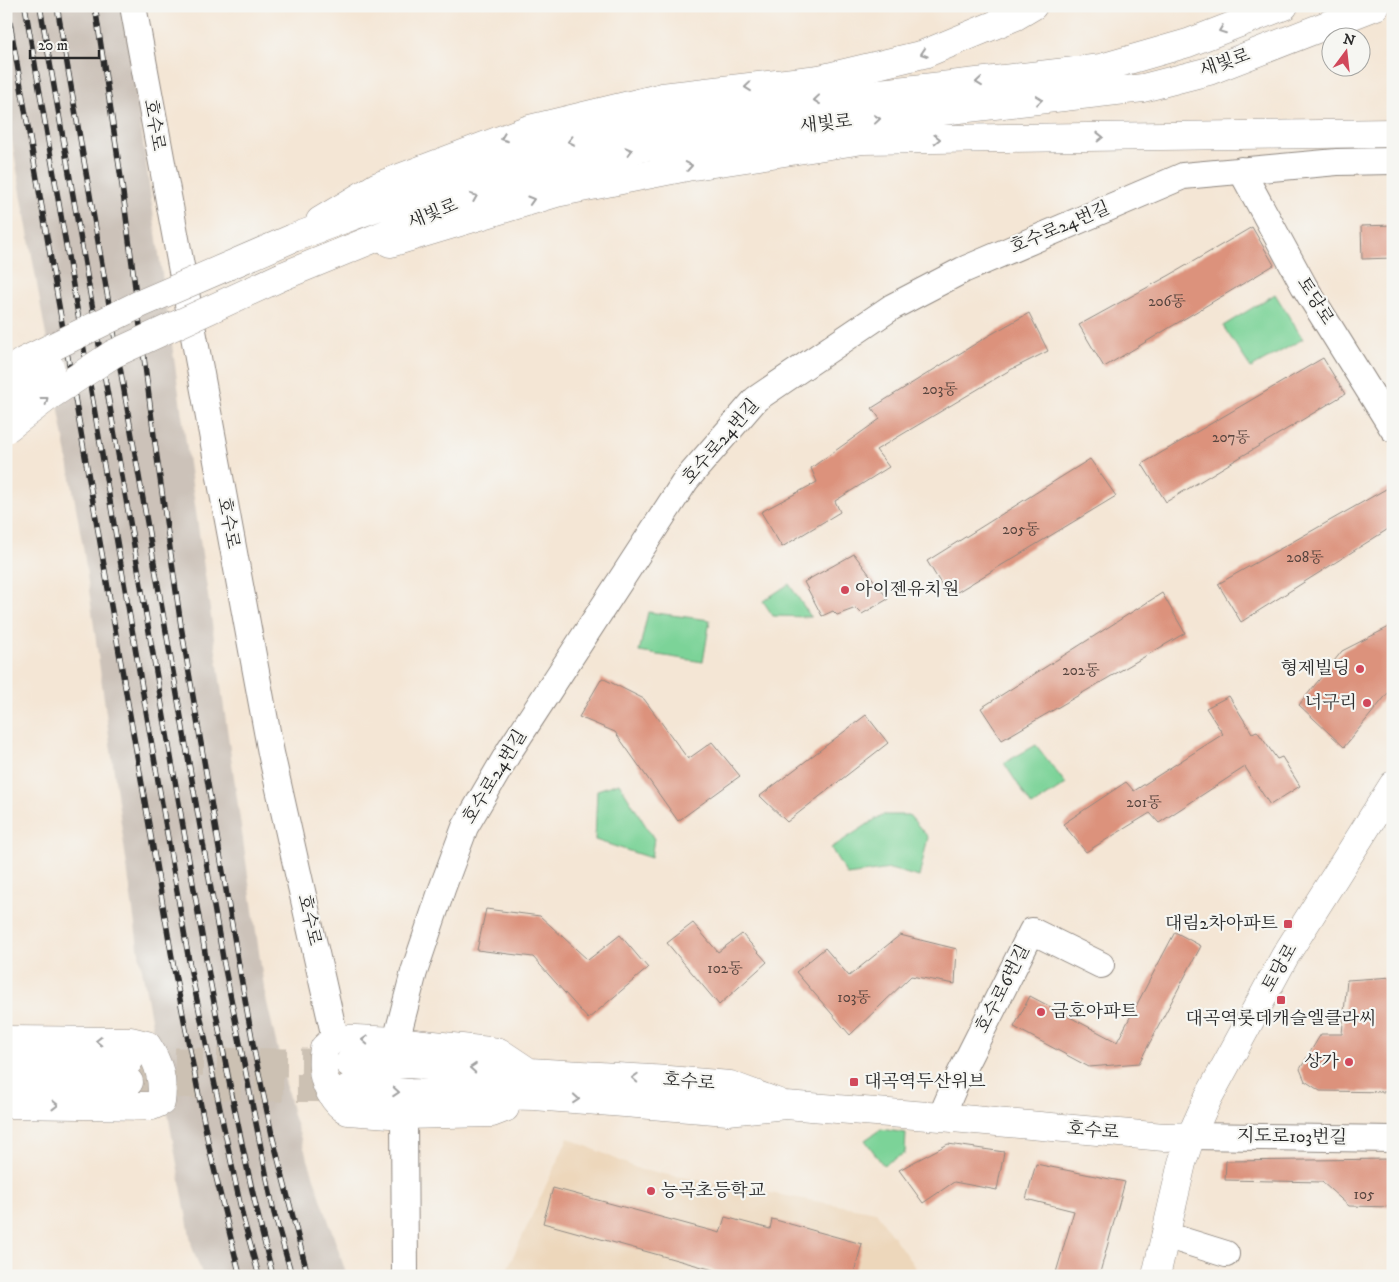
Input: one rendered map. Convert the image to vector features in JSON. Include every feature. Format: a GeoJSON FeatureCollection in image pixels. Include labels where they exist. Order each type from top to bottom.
{"type":"FeatureCollection","features":[{"type":"Feature","properties":{"kind":"main road"},"geometry":{"type":"LineString","coordinates":[[6,373],[24,361],[140,304],[293,238],[378,186],[528,129],[662,97],[819,79],[924,54],[1016,16],[1033,6]]}},
{"type":"Feature","properties":{"kind":"main road","name":"새빛로"},"geometry":{"type":"LineString","coordinates":[[293,238],[537,148],[654,123],[771,106],[1101,68],[1188,43],[1284,6]]}},
{"type":"Feature","properties":{"kind":"main road","name":"새빛로"},"geometry":{"type":"LineString","coordinates":[[283,276],[522,178],[541,173],[655,146],[1143,88],[1210,70],[1376,6]]}},
{"type":"Feature","properties":{"kind":"main road"},"geometry":{"type":"LineString","coordinates":[[6,398],[35,376],[115,330],[206,295],[283,276],[556,193],[687,166],[863,140],[1393,133]]}},
{"type":"Feature","properties":{"kind":"main road"},"geometry":{"type":"LineString","coordinates":[[6,352],[142,285],[293,238]]}},
{"type":"Feature","properties":{"kind":"main road"},"geometry":{"type":"LineString","coordinates":[[6,430],[48,396],[114,354],[283,276]]}},
{"type":"Feature","properties":{"kind":"main road","name":"토당로"},"geometry":{"type":"LineString","coordinates":[[1156,1276],[1182,1163],[1190,1136],[1208,1098],[1285,956],[1393,785]]}},
{"type":"Feature","properties":{"kind":"main road"},"geometry":{"type":"LineString","coordinates":[[335,1038],[396,1041],[499,1052],[531,1084],[492,1113],[404,1115],[348,1111],[341,1107],[326,1081],[323,1069],[324,1048],[335,1038]]}},
{"type":"Feature","properties":{"kind":"main road"},"geometry":{"type":"LineString","coordinates":[[6,1040],[131,1041],[147,1045],[155,1057],[161,1073],[162,1089],[161,1102],[152,1106],[6,1104]]}},
{"type":"Feature","properties":{"kind":"main road"},"geometry":{"type":"LineString","coordinates":[[6,1060],[129,1072],[6,1082]]}},
{"type":"Feature","properties":{"kind":"main road","name":"호수로"},"geometry":{"type":"LineString","coordinates":[[348,1076],[407,1064],[728,1112],[785,1105],[941,1116],[1164,1137],[1190,1136]]}},
{"type":"Feature","properties":{"kind":"street","name":"호수로"},"geometry":{"type":"LineString","coordinates":[[133,6],[271,753],[335,1038]]}},
{"type":"Feature","properties":{"kind":"street","name":"호수로24번길"},"geometry":{"type":"LineString","coordinates":[[396,1041],[414,972],[465,827],[510,750],[686,480],[756,399],[892,307],[963,270],[1183,176],[1337,162],[1393,161]]}},
{"type":"Feature","properties":{"kind":"street","name":"토당로"},"geometry":{"type":"LineString","coordinates":[[1241,170],[1304,286],[1393,429]]}},
{"type":"Feature","properties":{"kind":"street","name":"호수로6번길"},"geometry":{"type":"LineString","coordinates":[[941,1116],[957,1080],[1032,931],[1101,965]]}},
{"type":"Feature","properties":{"kind":"street"},"geometry":{"type":"LineString","coordinates":[[404,1115],[405,1276]]}},
{"type":"Feature","properties":{"kind":"street","name":"지도로103번길"},"geometry":{"type":"LineString","coordinates":[[1190,1136],[1393,1139]]}},
{"type":"Feature","properties":{"kind":"street"},"geometry":{"type":"LineString","coordinates":[[1166,1235],[1226,1254]]}},
{"type":"Feature","properties":{"kind":"shaded area"},"geometry":{"type":"Polygon","coordinates":[[[6,6],[126,6],[131,58],[265,994],[293,1115],[347,1276],[203,1276],[192,1247],[138,947],[84,553],[6,107],[6,6]]]}},
{"type":"Feature","properties":{"kind":"shaded area","name":"능곡초등학교"},"geometry":{"type":"Polygon","coordinates":[[[568,1138],[641,1170],[876,1212],[921,1276],[504,1276],[568,1138]]]}},
{"type":"Feature","properties":{"kind":"green space"},"geometry":{"type":"Polygon","coordinates":[[[1275,294],[1303,339],[1251,368],[1223,326],[1275,294]]]}},
{"type":"Feature","properties":{"kind":"green space"},"geometry":{"type":"Polygon","coordinates":[[[789,584],[811,617],[773,616],[763,601],[789,584]]]}},
{"type":"Feature","properties":{"kind":"green space"},"geometry":{"type":"Polygon","coordinates":[[[648,612],[710,620],[703,662],[639,652],[648,612]]]}},
{"type":"Feature","properties":{"kind":"green space"},"geometry":{"type":"Polygon","coordinates":[[[1036,745],[1066,784],[1032,806],[1004,763],[1036,745]]]}},
{"type":"Feature","properties":{"kind":"green space"},"geometry":{"type":"Polygon","coordinates":[[[619,783],[654,839],[651,858],[595,840],[597,790],[619,783]]]}},
{"type":"Feature","properties":{"kind":"green space"},"geometry":{"type":"Polygon","coordinates":[[[882,815],[909,815],[928,837],[919,877],[890,869],[847,875],[831,848],[882,815]]]}},
{"type":"Feature","properties":{"kind":"green space"},"geometry":{"type":"Polygon","coordinates":[[[881,1129],[906,1133],[905,1153],[883,1165],[865,1140],[881,1129]]]}},
{"type":"Feature","properties":{"kind":"building"},"geometry":{"type":"Polygon","coordinates":[[[1393,225],[1393,258],[1362,259],[1361,226],[1393,225]]]}},
{"type":"Feature","properties":{"kind":"building"},"geometry":{"type":"Polygon","coordinates":[[[1252,227],[1274,265],[1104,367],[1079,325],[1252,227]]]}},
{"type":"Feature","properties":{"kind":"building"},"geometry":{"type":"Polygon","coordinates":[[[1029,313],[1048,351],[1010,370],[876,450],[889,467],[835,501],[840,512],[782,547],[761,512],[817,482],[811,468],[880,419],[872,408],[988,336],[1029,313]]]}},
{"type":"Feature","properties":{"kind":"building"},"geometry":{"type":"Polygon","coordinates":[[[1323,358],[1345,394],[1166,502],[1142,464],[1323,358]]]}},
{"type":"Feature","properties":{"kind":"building"},"geometry":{"type":"Polygon","coordinates":[[[1090,459],[1116,496],[949,597],[927,561],[1090,459]]]}},
{"type":"Feature","properties":{"kind":"building"},"geometry":{"type":"Polygon","coordinates":[[[1393,485],[1393,526],[1241,622],[1218,584],[1393,485]]]}},
{"type":"Feature","properties":{"kind":"building","name":"아이젠유치원"},"geometry":{"type":"Polygon","coordinates":[[[854,554],[888,599],[862,614],[856,608],[837,615],[833,611],[822,616],[804,582],[854,554]]]}},
{"type":"Feature","properties":{"kind":"building"},"geometry":{"type":"Polygon","coordinates":[[[1162,593],[1185,633],[1002,740],[981,708],[1162,593]]]}},
{"type":"Feature","properties":{"kind":"building","name":"형제빌딩"},"geometry":{"type":"Polygon","coordinates":[[[1393,625],[1393,687],[1344,747],[1299,705],[1342,651],[1393,625]]]}},
{"type":"Feature","properties":{"kind":"building"},"geometry":{"type":"Polygon","coordinates":[[[602,678],[644,699],[688,759],[712,742],[740,776],[678,821],[615,732],[579,717],[602,678]]]}},
{"type":"Feature","properties":{"kind":"building"},"geometry":{"type":"Polygon","coordinates":[[[1229,696],[1252,733],[1257,731],[1277,759],[1282,757],[1300,786],[1270,805],[1245,767],[1159,823],[1150,813],[1086,852],[1063,824],[1126,782],[1134,791],[1223,734],[1206,708],[1229,696]]]}},
{"type":"Feature","properties":{"kind":"building"},"geometry":{"type":"Polygon","coordinates":[[[866,715],[888,743],[787,822],[760,796],[866,715]]]}},
{"type":"Feature","properties":{"kind":"building"},"geometry":{"type":"Polygon","coordinates":[[[486,909],[540,916],[588,960],[620,935],[648,968],[588,1019],[533,957],[477,950],[486,909]]]}},
{"type":"Feature","properties":{"kind":"building"},"geometry":{"type":"Polygon","coordinates":[[[693,923],[718,952],[742,934],[767,962],[719,1005],[667,943],[693,923]]]}},
{"type":"Feature","properties":{"kind":"building","name":"금호아파트"},"geometry":{"type":"Polygon","coordinates":[[[1175,932],[1201,946],[1139,1063],[1089,1067],[1014,1027],[1030,996],[1117,1042],[1175,932]]]}},
{"type":"Feature","properties":{"kind":"building"},"geometry":{"type":"Polygon","coordinates":[[[900,935],[957,949],[955,984],[911,976],[850,1035],[796,972],[825,948],[849,976],[900,935]]]}},
{"type":"Feature","properties":{"kind":"building"},"geometry":{"type":"Polygon","coordinates":[[[1393,977],[1393,1092],[1320,1091],[1305,1081],[1300,1069],[1321,1034],[1342,1034],[1347,980],[1393,977]]]}},
{"type":"Feature","properties":{"kind":"building"},"geometry":{"type":"Polygon","coordinates":[[[948,1144],[1004,1152],[997,1190],[954,1182],[923,1203],[899,1170],[948,1144]]]}},
{"type":"Feature","properties":{"kind":"building"},"geometry":{"type":"Polygon","coordinates":[[[1393,1159],[1393,1207],[1349,1206],[1322,1182],[1225,1180],[1226,1161],[1393,1159]]]}},
{"type":"Feature","properties":{"kind":"building"},"geometry":{"type":"Polygon","coordinates":[[[1036,1164],[1125,1182],[1099,1276],[1055,1276],[1074,1211],[1026,1199],[1036,1164]]]}},
{"type":"Feature","properties":{"kind":"building"},"geometry":{"type":"Polygon","coordinates":[[[553,1188],[720,1233],[725,1217],[770,1229],[772,1219],[862,1244],[853,1276],[735,1276],[543,1223],[553,1188]]]}},
{"type":"Feature","properties":{"kind":"tunnel"},"geometry":{"type":"LineString","coordinates":[[133,1061],[347,1063]]}},
{"type":"Feature","properties":{"kind":"tunnel"},"geometry":{"type":"LineString","coordinates":[[129,1082],[289,1088],[348,1088]]}},
{"type":"Feature","properties":{"kind":"railway"},"geometry":{"type":"LineString","coordinates":[[7,6],[174,969],[210,1152],[240,1276]]}},
{"type":"Feature","properties":{"kind":"railway"},"geometry":{"type":"LineString","coordinates":[[25,6],[190,967],[243,1218],[259,1276]]}},
{"type":"Feature","properties":{"kind":"railway"},"geometry":{"type":"LineString","coordinates":[[40,6],[214,1003],[245,1160],[273,1276]]}},
{"type":"Feature","properties":{"kind":"railway"},"geometry":{"type":"LineString","coordinates":[[57,6],[224,964],[274,1213],[292,1276]]}},
{"type":"Feature","properties":{"kind":"railway"},"geometry":{"type":"LineString","coordinates":[[95,6],[122,185],[154,436],[181,626],[255,1055],[272,1135],[308,1276]]}},
{"type":"Feature","properties":{"kind":"place","name":"아이젠유치원"},"geometry":{"type":"Point","coordinates":[845,590]}},
{"type":"Feature","properties":{"kind":"place","name":"형제빌딩"},"geometry":{"type":"Point","coordinates":[1360,669]}},
{"type":"Feature","properties":{"kind":"place","name":"너구리"},"geometry":{"type":"Point","coordinates":[1367,703]}},
{"type":"Feature","properties":{"kind":"place","name":"대림2차아파트"},"geometry":{"type":"Point","coordinates":[1288,924]}},
{"type":"Feature","properties":{"kind":"place","name":"대곡역롯데캐슬엘클라씨"},"geometry":{"type":"Point","coordinates":[1281,1000]}},
{"type":"Feature","properties":{"kind":"place","name":"금호아파트"},"geometry":{"type":"Point","coordinates":[1041,1012]}},
{"type":"Feature","properties":{"kind":"place","name":"상가"},"geometry":{"type":"Point","coordinates":[1349,1062]}},
{"type":"Feature","properties":{"kind":"place","name":"대곡역두산위브"},"geometry":{"type":"Point","coordinates":[854,1082]}},
{"type":"Feature","properties":{"kind":"place","name":"능곡초등학교"},"geometry":{"type":"Point","coordinates":[651,1191]}}]}
